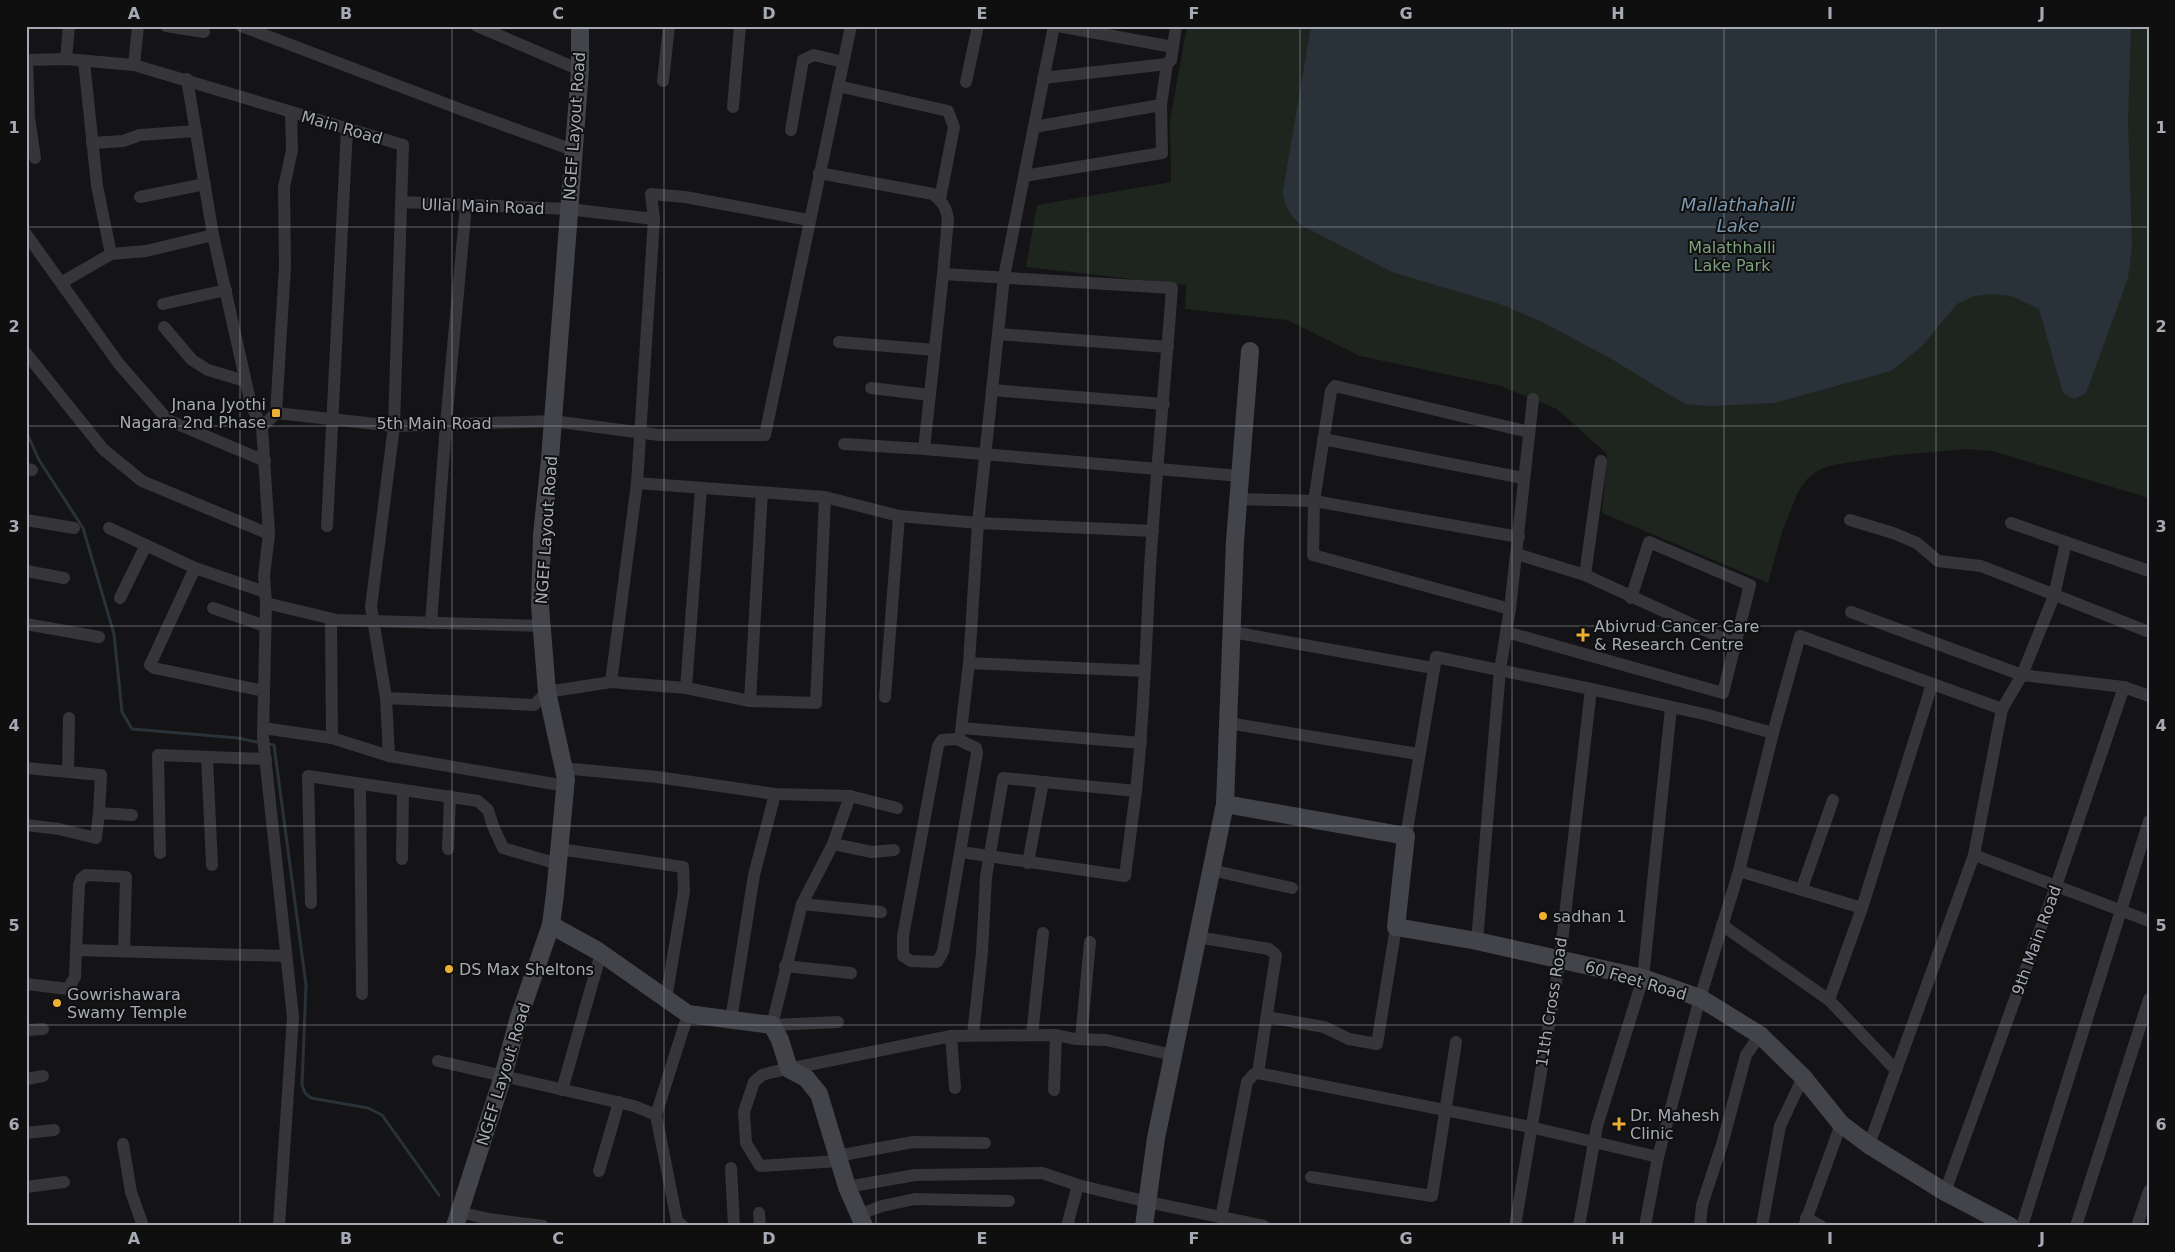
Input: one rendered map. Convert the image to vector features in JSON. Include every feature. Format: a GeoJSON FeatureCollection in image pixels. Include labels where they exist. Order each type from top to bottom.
{"type":"FeatureCollection","features":[{"type":"Feature","properties":{"kind":"street"},"geometry":{"type":"LineString","coordinates":[[66,59],[69,26]]}},
{"type":"Feature","properties":{"kind":"street"},"geometry":{"type":"LineString","coordinates":[[134,64],[138,26]]}},
{"type":"Feature","properties":{"kind":"street"},"geometry":{"type":"LineString","coordinates":[[166,26],[204,32]]}},
{"type":"Feature","properties":{"kind":"street"},"geometry":{"type":"LineString","coordinates":[[241,26],[573,150]]}},
{"type":"Feature","properties":{"kind":"street"},"geometry":{"type":"LineString","coordinates":[[477,26],[580,70]]}},
{"type":"Feature","properties":{"kind":"street","name":"NGEF Layout Road"},"geometry":{"type":"LineString","coordinates":[[457,1219],[503,1076],[519,1017],[551,925],[559,856],[566,786],[547,692],[540,606],[542,535],[553,421],[580,70],[580,26]]}},
{"type":"Feature","properties":{"kind":"street"},"geometry":{"type":"LineString","coordinates":[[663,81],[669,26]]}},
{"type":"Feature","properties":{"kind":"street"},"geometry":{"type":"LineString","coordinates":[[733,107],[740,26]]}},
{"type":"Feature","properties":{"kind":"street"},"geometry":{"type":"LineString","coordinates":[[611,682],[637,484],[654,219],[651,194],[685,197],[809,220],[851,26]]}},
{"type":"Feature","properties":{"kind":"street"},"geometry":{"type":"LineString","coordinates":[[966,82],[978,26]]}},
{"type":"Feature","properties":{"kind":"street"},"geometry":{"type":"LineString","coordinates":[[960,733],[968,663],[978,523],[1004,277],[1054,26]]}},
{"type":"Feature","properties":{"kind":"street"},"geometry":{"type":"LineString","coordinates":[[1058,26],[1119,32],[1172,47]]}},
{"type":"Feature","properties":{"kind":"street"},"geometry":{"type":"LineString","coordinates":[[1044,78],[1166,64],[1171,60],[1176,26]]}},
{"type":"Feature","properties":{"kind":"street"},"geometry":{"type":"LineString","coordinates":[[792,130],[803,60],[814,55],[843,62]]}},
{"type":"Feature","properties":{"kind":"street"},"geometry":{"type":"LineString","coordinates":[[34,158],[28,116],[27,60],[66,59],[134,64],[187,79],[213,234],[251,405],[262,427],[269,534],[264,576],[264,743],[293,1017],[279,1226]]}},
{"type":"Feature","properties":{"kind":"street"},"geometry":{"type":"LineString","coordinates":[[84,61],[98,186],[111,254]]}},
{"type":"Feature","properties":{"kind":"street"},"geometry":{"type":"LineString","coordinates":[[1024,176],[1162,152],[1161,105],[1166,64]]}},
{"type":"Feature","properties":{"kind":"street","name":"Main Road"},"geometry":{"type":"LineString","coordinates":[[187,79],[403,145],[401,202]]}},
{"type":"Feature","properties":{"kind":"street"},"geometry":{"type":"LineString","coordinates":[[838,86],[948,111],[954,127],[940,199]]}},
{"type":"Feature","properties":{"kind":"street"},"geometry":{"type":"LineString","coordinates":[[1034,127],[1161,105]]}},
{"type":"Feature","properties":{"kind":"street"},"geometry":{"type":"LineString","coordinates":[[262,427],[276,413],[284,266],[284,187],[292,150],[291,112]]}},
{"type":"Feature","properties":{"kind":"street"},"geometry":{"type":"LineString","coordinates":[[327,526],[347,128]]}},
{"type":"Feature","properties":{"kind":"street"},"geometry":{"type":"LineString","coordinates":[[92,143],[123,141],[140,135],[196,131]]}},
{"type":"Feature","properties":{"kind":"street"},"geometry":{"type":"LineString","coordinates":[[819,173],[933,194],[940,199],[947,211],[948,219],[943,274],[924,449]]}},
{"type":"Feature","properties":{"kind":"street"},"geometry":{"type":"LineString","coordinates":[[140,197],[205,184]]}},
{"type":"Feature","properties":{"kind":"street"},"geometry":{"type":"LineString","coordinates":[[389,756],[386,698],[371,607],[394,426],[401,202]]}},
{"type":"Feature","properties":{"kind":"street","name":"Ullal Main Road"},"geometry":{"type":"LineString","coordinates":[[401,202],[568,209],[654,219]]}},
{"type":"Feature","properties":{"kind":"street"},"geometry":{"type":"LineString","coordinates":[[431,623],[446,424],[466,205]]}},
{"type":"Feature","properties":{"kind":"street","name":"5th Main Road"},"geometry":{"type":"LineString","coordinates":[[276,413],[394,426],[553,421],[659,436],[765,435],[809,220]]}},
{"type":"Feature","properties":{"kind":"street"},"geometry":{"type":"LineString","coordinates":[[26,234],[119,364],[168,420],[264,461]]}},
{"type":"Feature","properties":{"kind":"street"},"geometry":{"type":"LineString","coordinates":[[64,285],[66,280],[111,254],[146,251],[213,234]]}},
{"type":"Feature","properties":{"kind":"street"},"geometry":{"type":"LineString","coordinates":[[943,274],[1172,288],[1164,404],[1157,468],[1141,742],[1125,876],[968,853]]}},
{"type":"Feature","properties":{"kind":"street"},"geometry":{"type":"LineString","coordinates":[[163,304],[226,290]]}},
{"type":"Feature","properties":{"kind":"street"},"geometry":{"type":"LineString","coordinates":[[164,327],[192,360],[208,370],[246,381]]}},
{"type":"Feature","properties":{"kind":"street"},"geometry":{"type":"LineString","coordinates":[[998,334],[1168,347]]}},
{"type":"Feature","properties":{"kind":"street"},"geometry":{"type":"LineString","coordinates":[[839,342],[935,350]]}},
{"type":"Feature","properties":{"kind":"street"},"geometry":{"type":"LineString","coordinates":[[1144,1226],[1156,1138],[1225,804],[1240,476],[1250,351]]}},
{"type":"Feature","properties":{"kind":"street"},"geometry":{"type":"LineString","coordinates":[[26,354],[103,449],[142,481],[269,534]]}},
{"type":"Feature","properties":{"kind":"street"},"geometry":{"type":"LineString","coordinates":[[1510,609],[1313,555],[1314,501],[1331,391],[1335,386],[1528,432]]}},
{"type":"Feature","properties":{"kind":"street"},"geometry":{"type":"LineString","coordinates":[[871,388],[930,395]]}},
{"type":"Feature","properties":{"kind":"street"},"geometry":{"type":"LineString","coordinates":[[992,390],[1164,404]]}},
{"type":"Feature","properties":{"kind":"street"},"geometry":{"type":"LineString","coordinates":[[1477,941],[1500,670],[1517,554],[1523,478],[1533,399]]}},
{"type":"Feature","properties":{"kind":"street"},"geometry":{"type":"LineString","coordinates":[[1324,439],[1523,478]]}},
{"type":"Feature","properties":{"kind":"street"},"geometry":{"type":"LineString","coordinates":[[844,444],[1240,476]]}},
{"type":"Feature","properties":{"kind":"street"},"geometry":{"type":"LineString","coordinates":[[1585,575],[1601,461]]}},
{"type":"Feature","properties":{"kind":"street"},"geometry":{"type":"LineString","coordinates":[[637,484],[825,497],[899,516],[978,523],[1153,531]]}},
{"type":"Feature","properties":{"kind":"street"},"geometry":{"type":"LineString","coordinates":[[686,688],[701,488]]}},
{"type":"Feature","properties":{"kind":"street"},"geometry":{"type":"LineString","coordinates":[[750,702],[762,492]]}},
{"type":"Feature","properties":{"kind":"street"},"geometry":{"type":"LineString","coordinates":[[386,698],[534,704],[547,692],[611,682],[686,688],[750,702],[816,703],[825,497]]}},
{"type":"Feature","properties":{"kind":"street"},"geometry":{"type":"LineString","coordinates":[[1239,499],[1314,501],[1519,537]]}},
{"type":"Feature","properties":{"kind":"street"},"geometry":{"type":"LineString","coordinates":[[885,697],[899,516]]}},
{"type":"Feature","properties":{"kind":"street"},"geometry":{"type":"LineString","coordinates":[[26,520],[74,528]]}},
{"type":"Feature","properties":{"kind":"street"},"geometry":{"type":"LineString","coordinates":[[1850,520],[1893,533],[1917,543],[1938,561],[1981,566],[2149,632]]}},
{"type":"Feature","properties":{"kind":"street"},"geometry":{"type":"LineString","coordinates":[[2011,523],[2149,571]]}},
{"type":"Feature","properties":{"kind":"street"},"geometry":{"type":"LineString","coordinates":[[108,528],[265,598],[331,619],[372,622],[542,626]]}},
{"type":"Feature","properties":{"kind":"street"},"geometry":{"type":"LineString","coordinates":[[1506,632],[1724,694],[1750,585],[1650,542],[1631,598]]}},
{"type":"Feature","properties":{"kind":"street"},"geometry":{"type":"LineString","coordinates":[[1869,1145],[1974,855],[2002,709],[2022,675],[2054,596],[2066,542]]}},
{"type":"Feature","properties":{"kind":"street"},"geometry":{"type":"LineString","coordinates":[[120,598],[146,545]]}},
{"type":"Feature","properties":{"kind":"street"},"geometry":{"type":"LineString","coordinates":[[1517,554],[1585,575],[1631,598],[1735,644]]}},
{"type":"Feature","properties":{"kind":"street"},"geometry":{"type":"LineString","coordinates":[[195,568],[150,665],[154,668],[264,691]]}},
{"type":"Feature","properties":{"kind":"street"},"geometry":{"type":"LineString","coordinates":[[26,572],[64,578]]}},
{"type":"Feature","properties":{"kind":"street"},"geometry":{"type":"LineString","coordinates":[[213,608],[265,626]]}},
{"type":"Feature","properties":{"kind":"street"},"geometry":{"type":"LineString","coordinates":[[1851,612],[2022,675],[2124,687],[2149,696]]}},
{"type":"Feature","properties":{"kind":"street"},"geometry":{"type":"LineString","coordinates":[[331,619],[332,738]]}},
{"type":"Feature","properties":{"kind":"street"},"geometry":{"type":"LineString","coordinates":[[26,624],[99,637]]}},
{"type":"Feature","properties":{"kind":"street"},"geometry":{"type":"LineString","coordinates":[[1232,632],[1433,668]]}},
{"type":"Feature","properties":{"kind":"street"},"geometry":{"type":"LineString","coordinates":[[1645,1226],[1658,1157],[1700,998],[1739,871],[1773,733],[1800,636],[2002,709]]}},
{"type":"Feature","properties":{"kind":"street"},"geometry":{"type":"LineString","coordinates":[[1267,1017],[1324,1027],[1349,1039],[1377,1044],[1396,927],[1406,836],[1418,754],[1436,657],[1708,715],[1773,733]]}},
{"type":"Feature","properties":{"kind":"street"},"geometry":{"type":"LineString","coordinates":[[968,663],[1144,671]]}},
{"type":"Feature","properties":{"kind":"street"},"geometry":{"type":"LineString","coordinates":[[1829,1000],[1862,908],[1932,684]]}},
{"type":"Feature","properties":{"kind":"street","name":"9th Main Road"},"geometry":{"type":"LineString","coordinates":[[1945,1192],[2056,886],[2124,687]]}},
{"type":"Feature","properties":{"kind":"street","name":"11th Cross Road"},"geometry":{"type":"LineString","coordinates":[[1514,1226],[1560,959],[1591,689]]}},
{"type":"Feature","properties":{"kind":"street"},"geometry":{"type":"LineString","coordinates":[[1579,1226],[1594,1144],[1644,978],[1671,708]]}},
{"type":"Feature","properties":{"kind":"street"},"geometry":{"type":"LineString","coordinates":[[68,772],[69,718]]}},
{"type":"Feature","properties":{"kind":"street"},"geometry":{"type":"LineString","coordinates":[[1228,724],[1418,754]]}},
{"type":"Feature","properties":{"kind":"street"},"geometry":{"type":"LineString","coordinates":[[960,733],[976,748],[978,753],[944,952],[937,962],[910,961],[903,956],[903,936],[938,746],[942,740],[960,733],[1141,742]]}},
{"type":"Feature","properties":{"kind":"street"},"geometry":{"type":"LineString","coordinates":[[160,852],[158,755],[208,757],[264,743],[332,738],[389,756],[566,786]]}},
{"type":"Feature","properties":{"kind":"street"},"geometry":{"type":"LineString","coordinates":[[208,757],[212,865]]}},
{"type":"Feature","properties":{"kind":"street"},"geometry":{"type":"LineString","coordinates":[[26,768],[101,776],[96,838],[59,829],[26,825]]}},
{"type":"Feature","properties":{"kind":"street"},"geometry":{"type":"LineString","coordinates":[[563,768],[657,777],[775,794],[850,796],[898,808]]}},
{"type":"Feature","properties":{"kind":"street"},"geometry":{"type":"LineString","coordinates":[[311,903],[308,776],[478,801],[488,810],[492,826],[503,848],[559,856],[683,866],[684,891],[666,999]]}},
{"type":"Feature","properties":{"kind":"street"},"geometry":{"type":"LineString","coordinates":[[973,1035],[982,952],[986,877],[1002,778],[1136,791]]}},
{"type":"Feature","properties":{"kind":"street"},"geometry":{"type":"LineString","coordinates":[[1028,863],[1043,782]]}},
{"type":"Feature","properties":{"kind":"street"},"geometry":{"type":"LineString","coordinates":[[360,785],[362,994]]}},
{"type":"Feature","properties":{"kind":"street"},"geometry":{"type":"LineString","coordinates":[[402,859],[403,790]]}},
{"type":"Feature","properties":{"kind":"street"},"geometry":{"type":"LineString","coordinates":[[731,1020],[754,875],[775,794]]}},
{"type":"Feature","properties":{"kind":"street"},"geometry":{"type":"LineString","coordinates":[[448,849],[450,796]]}},
{"type":"Feature","properties":{"kind":"street"},"geometry":{"type":"LineString","coordinates":[[788,1070],[780,1040],[772,1024],[785,966],[802,904],[833,844],[850,796]]}},
{"type":"Feature","properties":{"kind":"street"},"geometry":{"type":"LineString","coordinates":[[1802,888],[1833,800]]}},
{"type":"Feature","properties":{"kind":"street"},"geometry":{"type":"LineString","coordinates":[[1225,804],[1406,836]]}},
{"type":"Feature","properties":{"kind":"street"},"geometry":{"type":"LineString","coordinates":[[99,813],[132,815]]}},
{"type":"Feature","properties":{"kind":"street"},"geometry":{"type":"LineString","coordinates":[[2022,1226],[2149,821]]}},
{"type":"Feature","properties":{"kind":"street"},"geometry":{"type":"LineString","coordinates":[[833,844],[872,852],[894,850]]}},
{"type":"Feature","properties":{"kind":"street"},"geometry":{"type":"LineString","coordinates":[[1974,855],[2149,921]]}},
{"type":"Feature","properties":{"kind":"street"},"geometry":{"type":"LineString","coordinates":[[1211,870],[1292,888]]}},
{"type":"Feature","properties":{"kind":"street"},"geometry":{"type":"LineString","coordinates":[[1739,871],[1802,888],[1862,908]]}},
{"type":"Feature","properties":{"kind":"street"},"geometry":{"type":"LineString","coordinates":[[26,984],[68,990],[75,977],[79,885],[81,879],[86,875],[126,877],[124,951]]}},
{"type":"Feature","properties":{"kind":"street"},"geometry":{"type":"LineString","coordinates":[[802,904],[881,912]]}},
{"type":"Feature","properties":{"kind":"street"},"geometry":{"type":"LineString","coordinates":[[551,925],[601,953],[688,1014],[772,1024],[838,1022]]}},
{"type":"Feature","properties":{"kind":"street"},"geometry":{"type":"LineString","coordinates":[[1722,925],[1829,1000],[1896,1070]]}},
{"type":"Feature","properties":{"kind":"street","name":"60 Feet Road"},"geometry":{"type":"LineString","coordinates":[[1396,927],[1477,941],[1644,978],[1700,998],[1760,1035],[1803,1077],[1840,1124],[1869,1145],[1945,1192],[2010,1226]]}},
{"type":"Feature","properties":{"kind":"street"},"geometry":{"type":"LineString","coordinates":[[1032,1035],[1043,933]]}},
{"type":"Feature","properties":{"kind":"street"},"geometry":{"type":"LineString","coordinates":[[1197,937],[1273,951],[1276,954],[1258,1073]]}},
{"type":"Feature","properties":{"kind":"street"},"geometry":{"type":"LineString","coordinates":[[1081,1039],[1090,942]]}},
{"type":"Feature","properties":{"kind":"street"},"geometry":{"type":"LineString","coordinates":[[76,950],[286,956]]}},
{"type":"Feature","properties":{"kind":"street"},"geometry":{"type":"LineString","coordinates":[[562,1090],[601,953]]}},
{"type":"Feature","properties":{"kind":"street"},"geometry":{"type":"LineString","coordinates":[[785,966],[851,973]]}},
{"type":"Feature","properties":{"kind":"street"},"geometry":{"type":"LineString","coordinates":[[2076,1226],[2149,999]]}},
{"type":"Feature","properties":{"kind":"street"},"geometry":{"type":"LineString","coordinates":[[683,1226],[677,1221],[656,1115],[688,1014]]}},
{"type":"Feature","properties":{"kind":"street"},"geometry":{"type":"LineString","coordinates":[[26,1030],[43,1029]]}},
{"type":"Feature","properties":{"kind":"street"},"geometry":{"type":"LineString","coordinates":[[984,1143],[913,1142],[838,1159],[760,1166],[746,1143],[744,1112],[754,1082],[762,1075],[951,1036],[1056,1035],[1106,1040],[1173,1055]]}},
{"type":"Feature","properties":{"kind":"street"},"geometry":{"type":"LineString","coordinates":[[1054,1090],[1056,1035]]}},
{"type":"Feature","properties":{"kind":"street"},"geometry":{"type":"LineString","coordinates":[[1700,1226],[1702,1205],[1723,1141],[1746,1055],[1760,1035]]}},
{"type":"Feature","properties":{"kind":"street"},"geometry":{"type":"LineString","coordinates":[[951,1036],[954,1088]]}},
{"type":"Feature","properties":{"kind":"street"},"geometry":{"type":"LineString","coordinates":[[1311,1177],[1432,1196],[1456,1042]]}},
{"type":"Feature","properties":{"kind":"street"},"geometry":{"type":"LineString","coordinates":[[438,1061],[619,1102],[656,1115]]}},
{"type":"Feature","properties":{"kind":"street"},"geometry":{"type":"LineString","coordinates":[[788,1070],[806,1078],[819,1094],[847,1187],[861,1221],[882,1206],[915,1199],[1009,1201]]}},
{"type":"Feature","properties":{"kind":"street"},"geometry":{"type":"LineString","coordinates":[[1221,1218],[1247,1082],[1254,1074],[1258,1073],[1530,1127],[1594,1144],[1658,1157]]}},
{"type":"Feature","properties":{"kind":"street"},"geometry":{"type":"LineString","coordinates":[[26,1079],[43,1076]]}},
{"type":"Feature","properties":{"kind":"street"},"geometry":{"type":"LineString","coordinates":[[1762,1226],[1780,1126],[1803,1077]]}},
{"type":"Feature","properties":{"kind":"street"},"geometry":{"type":"LineString","coordinates":[[599,1171],[619,1102]]}},
{"type":"Feature","properties":{"kind":"street"},"geometry":{"type":"LineString","coordinates":[[1821,1226],[1805,1222],[1840,1124]]}},
{"type":"Feature","properties":{"kind":"street"},"geometry":{"type":"LineString","coordinates":[[26,1134],[54,1130]]}},
{"type":"Feature","properties":{"kind":"street"},"geometry":{"type":"LineString","coordinates":[[124,1144],[131,1192],[140,1224]]}},
{"type":"Feature","properties":{"kind":"street"},"geometry":{"type":"LineString","coordinates":[[731,1168],[734,1226]]}},
{"type":"Feature","properties":{"kind":"street"},"geometry":{"type":"LineString","coordinates":[[847,1187],[915,1175],[1042,1173],[1078,1185],[1148,1202],[1264,1226]]}},
{"type":"Feature","properties":{"kind":"street"},"geometry":{"type":"LineString","coordinates":[[26,1187],[64,1182]]}},
{"type":"Feature","properties":{"kind":"street"},"geometry":{"type":"LineString","coordinates":[[1067,1226],[1078,1185]]}},
{"type":"Feature","properties":{"kind":"street"},"geometry":{"type":"LineString","coordinates":[[2137,1226],[2149,1191]]}},
{"type":"Feature","properties":{"kind":"street"},"geometry":{"type":"LineString","coordinates":[[457,1219],[490,1219],[543,1226]]}},
{"type":"Feature","properties":{"kind":"green space","name":"Mallathahalli Lake"},"geometry":{"type":"Polygon","coordinates":[[[1187,26],[2149,26],[2149,498],[1992,451],[1967,449],[1897,455],[1833,465],[1819,470],[1807,479],[1798,492],[1782,532],[1768,583],[1602,513],[1607,454],[1557,409],[1501,386],[1360,356],[1287,320],[1185,309],[1186,285],[1026,267],[1037,205],[1171,182],[1170,120],[1187,26]]]}},
{"type":"Feature","properties":{"kind":"water","name":"Mallathahalli Lake"},"geometry":{"type":"Polygon","coordinates":[[[1311,26],[2131,26],[2128,122],[2132,247],[2128,278],[2086,393],[2074,399],[2063,393],[2039,309],[2012,296],[1992,294],[1974,296],[1957,304],[1922,346],[1891,371],[1774,403],[1711,406],[1685,404],[1610,358],[1542,322],[1503,305],[1392,272],[1301,225],[1286,206],[1283,191],[1311,26]]]}},
{"type":"Feature","properties":{"kind":"waterway"},"geometry":{"type":"LineString","coordinates":[[26,431],[39,460],[83,528],[114,634],[122,712],[132,729],[238,738],[261,743]]}},
{"type":"Feature","properties":{"kind":"waterway"},"geometry":{"type":"LineString","coordinates":[[268,744],[274,745],[306,985],[302,1085],[305,1093],[311,1098],[368,1108],[382,1115],[439,1195]]}},
{"type":"Feature","properties":{"kind":"place","name":"Jnana Jyothi Nagara 2nd Phase"},"geometry":{"type":"Point","coordinates":[276,413]}},
{"type":"Feature","properties":{"kind":"place","name":"Abivrud Cancer Care & Research Centre"},"geometry":{"type":"Point","coordinates":[1583,635]}},
{"type":"Feature","properties":{"kind":"place","name":"sadhan 1"},"geometry":{"type":"Point","coordinates":[1543,916]}},
{"type":"Feature","properties":{"kind":"place","name":"DS Max Sheltons"},"geometry":{"type":"Point","coordinates":[449,969]}},
{"type":"Feature","properties":{"kind":"place","name":"Gowrishawara Swamy Temple"},"geometry":{"type":"Point","coordinates":[57,1003]}},
{"type":"Feature","properties":{"kind":"place","name":"Dr. Mahesh Clinic"},"geometry":{"type":"Point","coordinates":[1619,1124]}},
{"type":"Feature","properties":{"kind":"park label","name":"Malathhalli Lake Park"},"geometry":{"type":"Point","coordinates":[1732,256]}}]}
